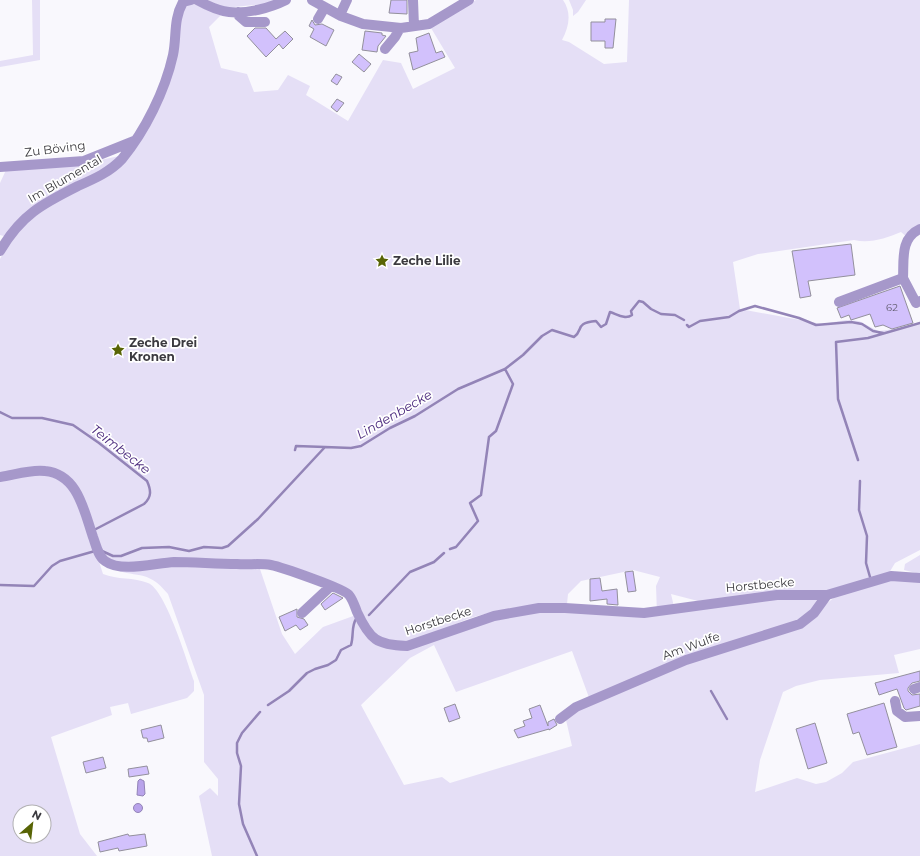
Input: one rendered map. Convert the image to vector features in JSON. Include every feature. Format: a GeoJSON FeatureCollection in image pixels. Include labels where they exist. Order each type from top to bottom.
{"type":"FeatureCollection","features":[{"type":"Feature","properties":{"kind":"street","name":"Im Blumental"},"geometry":{"type":"LineString","coordinates":[[0,251],[11,232],[22,219],[61,194],[107,172],[121,159],[143,129],[157,99],[172,57],[176,13],[183,2],[191,0]]}},
{"type":"Feature","properties":{"kind":"street"},"geometry":{"type":"LineString","coordinates":[[197,0],[228,12],[238,12],[276,5],[286,0]]}},
{"type":"Feature","properties":{"kind":"street"},"geometry":{"type":"LineString","coordinates":[[312,0],[343,17],[363,24],[400,28],[428,24],[470,0]]}},
{"type":"Feature","properties":{"kind":"street"},"geometry":{"type":"LineString","coordinates":[[413,0],[414,26]]}},
{"type":"Feature","properties":{"kind":"street"},"geometry":{"type":"LineString","coordinates":[[343,17],[349,3]]}},
{"type":"Feature","properties":{"kind":"street"},"geometry":{"type":"LineString","coordinates":[[318,19],[325,7]]}},
{"type":"Feature","properties":{"kind":"street"},"geometry":{"type":"LineString","coordinates":[[238,12],[238,16],[246,22],[265,22]]}},
{"type":"Feature","properties":{"kind":"street"},"geometry":{"type":"LineString","coordinates":[[386,49],[396,37],[400,28]]}},
{"type":"Feature","properties":{"kind":"street","name":"Zu Böving"},"geometry":{"type":"LineString","coordinates":[[0,167],[84,161],[134,141]]}},
{"type":"Feature","properties":{"kind":"street"},"geometry":{"type":"LineString","coordinates":[[918,302],[903,278],[905,243],[910,235],[920,229]]}},
{"type":"Feature","properties":{"kind":"street"},"geometry":{"type":"LineString","coordinates":[[838,302],[903,278]]}},
{"type":"Feature","properties":{"kind":"street","name":"Horstbecke"},"geometry":{"type":"LineString","coordinates":[[0,477],[44,470],[54,472],[67,480],[78,493],[100,555],[105,561],[112,564],[132,567],[172,562],[270,565],[331,586],[349,595],[361,621],[370,634],[380,643],[407,646],[494,616],[538,608],[565,608],[644,613],[777,595],[827,596],[891,576],[920,578]]}},
{"type":"Feature","properties":{"kind":"street"},"geometry":{"type":"LineString","coordinates":[[302,613],[331,586]]}},
{"type":"Feature","properties":{"kind":"street","name":"Am Wulfe"},"geometry":{"type":"LineString","coordinates":[[560,719],[576,707],[686,660],[800,624],[814,613],[827,596]]}},
{"type":"Feature","properties":{"kind":"street"},"geometry":{"type":"LineString","coordinates":[[895,701],[897,711],[905,717],[920,716]]}},
{"type":"Feature","properties":{"kind":"shaded area"},"geometry":{"type":"Polygon","coordinates":[[[32,0],[40,0],[40,60],[0,67],[0,61],[33,55],[32,0]]]}},
{"type":"Feature","properties":{"kind":"shaded area"},"geometry":{"type":"Polygon","coordinates":[[[208,0],[281,0],[275,3],[224,8],[208,0]]]}},
{"type":"Feature","properties":{"kind":"shaded area"},"geometry":{"type":"Polygon","coordinates":[[[476,0],[563,0],[568,10],[568,25],[562,40],[569,42],[604,64],[627,62],[629,0],[920,0],[920,230],[908,238],[901,232],[872,241],[854,240],[758,254],[733,262],[740,309],[822,324],[846,320],[859,321],[878,331],[895,329],[920,322],[920,550],[895,563],[889,573],[822,593],[786,592],[698,601],[671,594],[675,611],[729,602],[766,598],[822,598],[822,607],[839,594],[891,579],[920,580],[920,649],[894,655],[899,673],[820,680],[796,686],[783,692],[760,760],[755,792],[797,778],[816,784],[826,782],[842,773],[853,762],[920,744],[920,856],[212,856],[199,796],[210,788],[218,796],[218,779],[204,762],[204,695],[168,594],[153,580],[147,577],[118,571],[109,567],[108,565],[114,563],[108,560],[98,546],[83,500],[79,500],[103,574],[148,583],[155,588],[162,599],[169,612],[181,643],[194,681],[194,691],[187,698],[131,714],[128,703],[110,707],[112,715],[51,737],[80,834],[97,856],[0,856],[0,479],[32,473],[49,474],[66,484],[76,493],[79,491],[61,474],[43,469],[34,469],[0,475],[0,259],[11,238],[0,235],[0,183],[6,170],[86,163],[129,154],[151,119],[168,82],[176,49],[179,15],[185,6],[189,4],[204,6],[222,14],[209,27],[221,68],[247,74],[254,92],[278,90],[288,75],[310,86],[306,95],[348,121],[383,60],[401,63],[413,89],[455,68],[431,28],[476,0]],[[261,561],[259,566],[282,634],[295,654],[323,627],[356,615],[369,635],[379,644],[409,649],[495,619],[538,610],[566,609],[657,614],[656,586],[660,577],[633,570],[581,581],[568,594],[567,604],[533,605],[488,613],[466,620],[419,640],[407,643],[395,643],[383,641],[371,633],[351,594],[344,588],[269,562],[261,561]],[[434,645],[410,658],[361,705],[404,785],[442,777],[450,783],[572,746],[566,720],[576,710],[591,703],[572,651],[456,692],[434,645]]]}},
{"type":"Feature","properties":{"kind":"shaded area"},"geometry":{"type":"Polygon","coordinates":[[[569,0],[586,0],[578,12],[573,16],[573,10],[569,0]]]}},
{"type":"Feature","properties":{"kind":"shaded area"},"geometry":{"type":"Polygon","coordinates":[[[920,555],[920,574],[904,570],[905,564],[920,555]]]}},
{"type":"Feature","properties":{"kind":"shaded area"},"geometry":{"type":"Polygon","coordinates":[[[140,779],[144,781],[145,794],[143,796],[137,795],[138,781],[140,779]]]}},
{"type":"Feature","properties":{"kind":"shaded area"},"geometry":{"type":"Polygon","coordinates":[[[138,803],[143,808],[138,813],[133,808],[138,803]]]}},
{"type":"Feature","properties":{"kind":"building"},"geometry":{"type":"Polygon","coordinates":[[[391,0],[407,0],[407,14],[389,13],[391,0]]]}},
{"type":"Feature","properties":{"kind":"building"},"geometry":{"type":"Polygon","coordinates":[[[605,19],[616,19],[613,48],[605,48],[605,41],[591,41],[591,22],[605,22],[605,19]]]}},
{"type":"Feature","properties":{"kind":"building"},"geometry":{"type":"Polygon","coordinates":[[[312,20],[315,25],[322,24],[334,30],[326,46],[310,37],[314,29],[309,26],[312,20]]]}},
{"type":"Feature","properties":{"kind":"building"},"geometry":{"type":"Polygon","coordinates":[[[255,28],[266,28],[276,39],[285,31],[293,39],[283,49],[279,44],[266,57],[247,36],[255,28]]]}},
{"type":"Feature","properties":{"kind":"building"},"geometry":{"type":"Polygon","coordinates":[[[365,31],[382,33],[382,35],[386,36],[378,46],[377,52],[362,50],[365,31]]]}},
{"type":"Feature","properties":{"kind":"building"},"geometry":{"type":"Polygon","coordinates":[[[429,33],[436,53],[442,51],[445,57],[413,70],[409,53],[418,51],[416,38],[429,33]]]}},
{"type":"Feature","properties":{"kind":"building"},"geometry":{"type":"Polygon","coordinates":[[[359,54],[371,64],[364,72],[352,62],[359,54]]]}},
{"type":"Feature","properties":{"kind":"building"},"geometry":{"type":"Polygon","coordinates":[[[336,74],[342,77],[337,85],[331,81],[336,74]]]}},
{"type":"Feature","properties":{"kind":"building"},"geometry":{"type":"Polygon","coordinates":[[[337,99],[344,103],[337,112],[331,107],[337,99]]]}},
{"type":"Feature","properties":{"kind":"building"},"geometry":{"type":"Polygon","coordinates":[[[851,244],[855,275],[808,281],[811,296],[800,298],[792,251],[851,244]]]}},
{"type":"Feature","properties":{"kind":"building"},"geometry":{"type":"Polygon","coordinates":[[[900,286],[913,323],[892,329],[883,325],[875,327],[870,314],[851,320],[849,315],[841,318],[837,308],[900,286]]]}},
{"type":"Feature","properties":{"kind":"building"},"geometry":{"type":"Polygon","coordinates":[[[633,571],[636,591],[628,592],[625,572],[633,571]]]}},
{"type":"Feature","properties":{"kind":"building"},"geometry":{"type":"Polygon","coordinates":[[[600,578],[602,591],[617,589],[618,605],[607,604],[607,599],[590,601],[590,579],[600,578]]]}},
{"type":"Feature","properties":{"kind":"building"},"geometry":{"type":"Polygon","coordinates":[[[333,593],[343,598],[325,610],[321,604],[333,593]]]}},
{"type":"Feature","properties":{"kind":"building"},"geometry":{"type":"Polygon","coordinates":[[[297,609],[297,617],[304,619],[308,625],[300,630],[296,625],[285,631],[279,617],[297,609]]]}},
{"type":"Feature","properties":{"kind":"building"},"geometry":{"type":"Polygon","coordinates":[[[920,671],[920,681],[912,683],[908,688],[908,691],[912,695],[920,694],[920,706],[906,710],[897,689],[879,695],[875,683],[920,671]]]}},
{"type":"Feature","properties":{"kind":"building"},"geometry":{"type":"Polygon","coordinates":[[[884,703],[897,747],[867,755],[859,732],[853,734],[847,714],[884,703]]]}},
{"type":"Feature","properties":{"kind":"building"},"geometry":{"type":"Polygon","coordinates":[[[455,704],[460,718],[449,722],[444,708],[455,704]]]}},
{"type":"Feature","properties":{"kind":"building"},"geometry":{"type":"Polygon","coordinates":[[[540,705],[548,726],[548,722],[554,719],[557,725],[549,730],[518,738],[514,730],[525,726],[523,721],[532,718],[529,709],[540,705]]]}},
{"type":"Feature","properties":{"kind":"building"},"geometry":{"type":"Polygon","coordinates":[[[815,723],[827,763],[808,769],[796,729],[815,723]]]}},
{"type":"Feature","properties":{"kind":"building"},"geometry":{"type":"Polygon","coordinates":[[[161,725],[164,738],[148,742],[147,738],[143,738],[141,730],[161,725]]]}},
{"type":"Feature","properties":{"kind":"building"},"geometry":{"type":"Polygon","coordinates":[[[103,757],[106,768],[86,773],[83,762],[103,757]]]}},
{"type":"Feature","properties":{"kind":"building"},"geometry":{"type":"Polygon","coordinates":[[[147,766],[149,774],[129,777],[128,769],[147,766]]]}},
{"type":"Feature","properties":{"kind":"building"},"geometry":{"type":"Polygon","coordinates":[[[128,834],[129,836],[145,834],[147,846],[119,851],[118,848],[100,852],[98,842],[128,834]]]}},
{"type":"Feature","properties":{"kind":"waterway","name":"Lindenbecke"},"geometry":{"type":"LineString","coordinates":[[102,551],[113,556],[121,556],[142,548],[169,547],[189,551],[204,547],[222,548],[228,546],[258,519],[325,447],[351,448],[361,446],[390,428],[415,416],[458,389],[505,369],[523,355],[542,336],[552,330],[574,337],[579,332],[580,327],[585,323],[596,321],[601,327],[606,324],[610,312],[624,317],[632,315],[631,311],[639,301],[661,314],[675,315],[684,320]]}},
{"type":"Feature","properties":{"kind":"waterway","name":"Lindenbecke"},"geometry":{"type":"LineString","coordinates":[[687,325],[689,327],[700,321],[729,317],[739,311],[755,306],[799,318],[816,325],[851,322],[862,324],[873,331],[883,333]]}},
{"type":"Feature","properties":{"kind":"waterway"},"geometry":{"type":"LineString","coordinates":[[858,460],[838,399],[836,342],[868,338],[920,323]]}},
{"type":"Feature","properties":{"kind":"waterway"},"geometry":{"type":"LineString","coordinates":[[450,549],[456,547],[478,521],[470,503],[481,495],[489,437],[496,431],[513,384],[505,369]]}},
{"type":"Feature","properties":{"kind":"waterway","name":"Teimbecke"},"geometry":{"type":"LineString","coordinates":[[0,412],[12,418],[42,418],[73,425],[99,443],[147,481],[150,496],[144,504],[94,530]]}},
{"type":"Feature","properties":{"kind":"waterway"},"geometry":{"type":"LineString","coordinates":[[295,450],[296,446],[325,447]]}},
{"type":"Feature","properties":{"kind":"waterway"},"geometry":{"type":"LineString","coordinates":[[860,481],[859,510],[867,536],[866,563],[870,577]]}},
{"type":"Feature","properties":{"kind":"waterway","name":"Lindenbecke"},"geometry":{"type":"LineString","coordinates":[[0,585],[34,586],[52,566],[60,561],[95,551]]}},
{"type":"Feature","properties":{"kind":"waterway"},"geometry":{"type":"LineString","coordinates":[[369,615],[410,572],[434,562],[444,553]]}},
{"type":"Feature","properties":{"kind":"waterway"},"geometry":{"type":"LineString","coordinates":[[268,705],[289,691],[307,673],[328,665],[336,660],[341,650],[351,645],[356,619]]}},
{"type":"Feature","properties":{"kind":"waterway"},"geometry":{"type":"LineString","coordinates":[[711,691],[727,719]]}},
{"type":"Feature","properties":{"kind":"waterway"},"geometry":{"type":"LineString","coordinates":[[257,856],[243,824],[239,804],[241,766],[237,753],[237,743],[242,733],[260,712]]}},
{"type":"Feature","properties":{"kind":"place","name":"Zeche Lilie"},"geometry":{"type":"Point","coordinates":[382,261]}},
{"type":"Feature","properties":{"kind":"place","name":"Zeche Drei Kronen"},"geometry":{"type":"Point","coordinates":[118,350]}}]}
